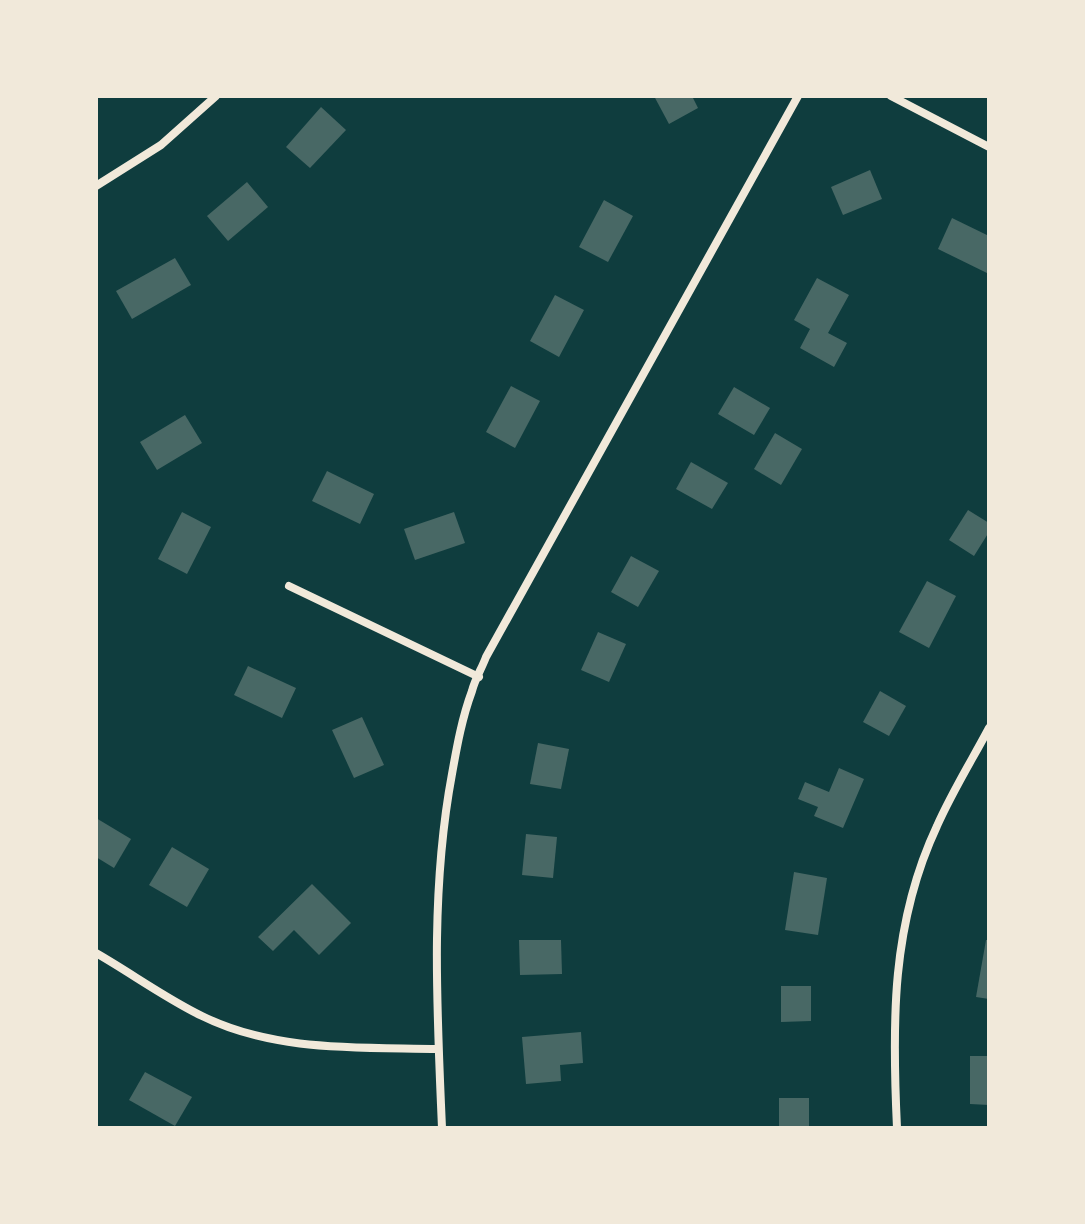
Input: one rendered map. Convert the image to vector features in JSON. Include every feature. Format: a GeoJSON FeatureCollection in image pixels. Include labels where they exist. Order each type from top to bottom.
{"type":"FeatureCollection","features":[{"type":"Feature","properties":{"kind":"street"},"geometry":{"type":"LineString","coordinates":[[96,186],[161,145],[216,96]]}},
{"type":"Feature","properties":{"kind":"street"},"geometry":{"type":"LineString","coordinates":[[442,1128],[435,928],[439,857],[457,744],[472,689],[486,657],[798,96]]}},
{"type":"Feature","properties":{"kind":"street"},"geometry":{"type":"LineString","coordinates":[[891,96],[989,147]]}},
{"type":"Feature","properties":{"kind":"street"},"geometry":{"type":"LineString","coordinates":[[289,586],[479,677]]}},
{"type":"Feature","properties":{"kind":"street"},"geometry":{"type":"LineString","coordinates":[[897,1128],[893,1032],[907,910],[937,826],[989,728]]}},
{"type":"Feature","properties":{"kind":"street"},"geometry":{"type":"LineString","coordinates":[[96,953],[203,1017],[249,1033],[324,1046],[438,1049]]}},
{"type":"Feature","properties":{"kind":"building"},"geometry":{"type":"Polygon","coordinates":[[[654,96],[692,96],[698,108],[669,124],[654,96]]]}},
{"type":"Feature","properties":{"kind":"building"},"geometry":{"type":"Polygon","coordinates":[[[321,107],[346,130],[310,168],[286,147],[321,107]]]}},
{"type":"Feature","properties":{"kind":"building"},"geometry":{"type":"Polygon","coordinates":[[[870,170],[882,199],[843,215],[831,187],[870,170]]]}},
{"type":"Feature","properties":{"kind":"building"},"geometry":{"type":"Polygon","coordinates":[[[247,182],[268,207],[228,241],[207,216],[247,182]]]}},
{"type":"Feature","properties":{"kind":"building"},"geometry":{"type":"Polygon","coordinates":[[[604,200],[633,216],[608,262],[579,247],[604,200]]]}},
{"type":"Feature","properties":{"kind":"building"},"geometry":{"type":"Polygon","coordinates":[[[952,218],[989,236],[989,274],[938,249],[952,218]]]}},
{"type":"Feature","properties":{"kind":"building"},"geometry":{"type":"Polygon","coordinates":[[[175,258],[191,285],[132,319],[116,291],[175,258]]]}},
{"type":"Feature","properties":{"kind":"building"},"geometry":{"type":"Polygon","coordinates":[[[817,278],[849,295],[828,333],[847,343],[834,367],[800,348],[810,329],[794,320],[817,278]]]}},
{"type":"Feature","properties":{"kind":"building"},"geometry":{"type":"Polygon","coordinates":[[[555,295],[584,310],[559,357],[530,341],[555,295]]]}},
{"type":"Feature","properties":{"kind":"building"},"geometry":{"type":"Polygon","coordinates":[[[511,386],[540,401],[515,448],[486,432],[511,386]]]}},
{"type":"Feature","properties":{"kind":"building"},"geometry":{"type":"Polygon","coordinates":[[[734,387],[770,408],[754,435],[718,414],[734,387]]]}},
{"type":"Feature","properties":{"kind":"building"},"geometry":{"type":"Polygon","coordinates":[[[185,415],[202,443],[157,470],[140,442],[185,415]]]}},
{"type":"Feature","properties":{"kind":"building"},"geometry":{"type":"Polygon","coordinates":[[[775,433],[802,449],[781,485],[754,469],[775,433]]]}},
{"type":"Feature","properties":{"kind":"building"},"geometry":{"type":"Polygon","coordinates":[[[691,462],[728,483],[712,509],[676,489],[691,462]]]}},
{"type":"Feature","properties":{"kind":"building"},"geometry":{"type":"Polygon","coordinates":[[[327,471],[374,494],[360,524],[312,501],[327,471]]]}},
{"type":"Feature","properties":{"kind":"building"},"geometry":{"type":"Polygon","coordinates":[[[968,510],[989,523],[989,532],[974,556],[949,540],[968,510]]]}},
{"type":"Feature","properties":{"kind":"building"},"geometry":{"type":"Polygon","coordinates":[[[182,512],[211,527],[187,574],[158,559],[182,512]]]}},
{"type":"Feature","properties":{"kind":"building"},"geometry":{"type":"Polygon","coordinates":[[[454,512],[465,543],[415,560],[404,529],[454,512]]]}},
{"type":"Feature","properties":{"kind":"building"},"geometry":{"type":"Polygon","coordinates":[[[631,556],[659,571],[638,607],[611,592],[631,556]]]}},
{"type":"Feature","properties":{"kind":"building"},"geometry":{"type":"Polygon","coordinates":[[[927,581],[956,596],[929,648],[899,632],[927,581]]]}},
{"type":"Feature","properties":{"kind":"building"},"geometry":{"type":"Polygon","coordinates":[[[598,632],[626,644],[609,682],[581,670],[598,632]]]}},
{"type":"Feature","properties":{"kind":"building"},"geometry":{"type":"Polygon","coordinates":[[[248,666],[296,688],[282,718],[234,695],[248,666]]]}},
{"type":"Feature","properties":{"kind":"building"},"geometry":{"type":"Polygon","coordinates":[[[880,691],[906,706],[889,736],[863,722],[880,691]]]}},
{"type":"Feature","properties":{"kind":"building"},"geometry":{"type":"Polygon","coordinates":[[[362,717],[384,765],[354,778],[332,730],[362,717]]]}},
{"type":"Feature","properties":{"kind":"building"},"geometry":{"type":"Polygon","coordinates":[[[538,743],[569,749],[561,789],[530,784],[538,743]]]}},
{"type":"Feature","properties":{"kind":"building"},"geometry":{"type":"Polygon","coordinates":[[[839,768],[864,779],[843,828],[814,816],[818,807],[798,799],[805,782],[829,792],[839,768]]]}},
{"type":"Feature","properties":{"kind":"building"},"geometry":{"type":"Polygon","coordinates":[[[96,818],[131,839],[114,868],[96,857],[96,818]]]}},
{"type":"Feature","properties":{"kind":"building"},"geometry":{"type":"Polygon","coordinates":[[[526,834],[557,837],[553,878],[522,875],[526,834]]]}},
{"type":"Feature","properties":{"kind":"building"},"geometry":{"type":"Polygon","coordinates":[[[172,847],[209,869],[187,907],[149,885],[172,847]]]}},
{"type":"Feature","properties":{"kind":"building"},"geometry":{"type":"Polygon","coordinates":[[[794,872],[827,878],[818,935],[785,930],[794,872]]]}},
{"type":"Feature","properties":{"kind":"building"},"geometry":{"type":"Polygon","coordinates":[[[312,884],[351,923],[319,955],[294,930],[273,951],[258,937],[312,884]]]}},
{"type":"Feature","properties":{"kind":"building"},"geometry":{"type":"Polygon","coordinates":[[[519,940],[561,940],[562,974],[520,975],[519,940]]]}},
{"type":"Feature","properties":{"kind":"building"},"geometry":{"type":"Polygon","coordinates":[[[986,940],[989,940],[989,999],[976,997],[986,940]]]}},
{"type":"Feature","properties":{"kind":"building"},"geometry":{"type":"Polygon","coordinates":[[[781,986],[811,986],[811,1021],[781,1022],[781,986]]]}},
{"type":"Feature","properties":{"kind":"building"},"geometry":{"type":"Polygon","coordinates":[[[581,1032],[583,1063],[560,1065],[561,1081],[526,1084],[522,1037],[581,1032]]]}},
{"type":"Feature","properties":{"kind":"building"},"geometry":{"type":"Polygon","coordinates":[[[970,1056],[989,1056],[989,1105],[970,1104],[970,1056]]]}},
{"type":"Feature","properties":{"kind":"building"},"geometry":{"type":"Polygon","coordinates":[[[145,1072],[192,1097],[175,1126],[129,1100],[145,1072]]]}},
{"type":"Feature","properties":{"kind":"building"},"geometry":{"type":"Polygon","coordinates":[[[779,1098],[809,1098],[809,1128],[779,1128],[779,1098]]]}}]}
